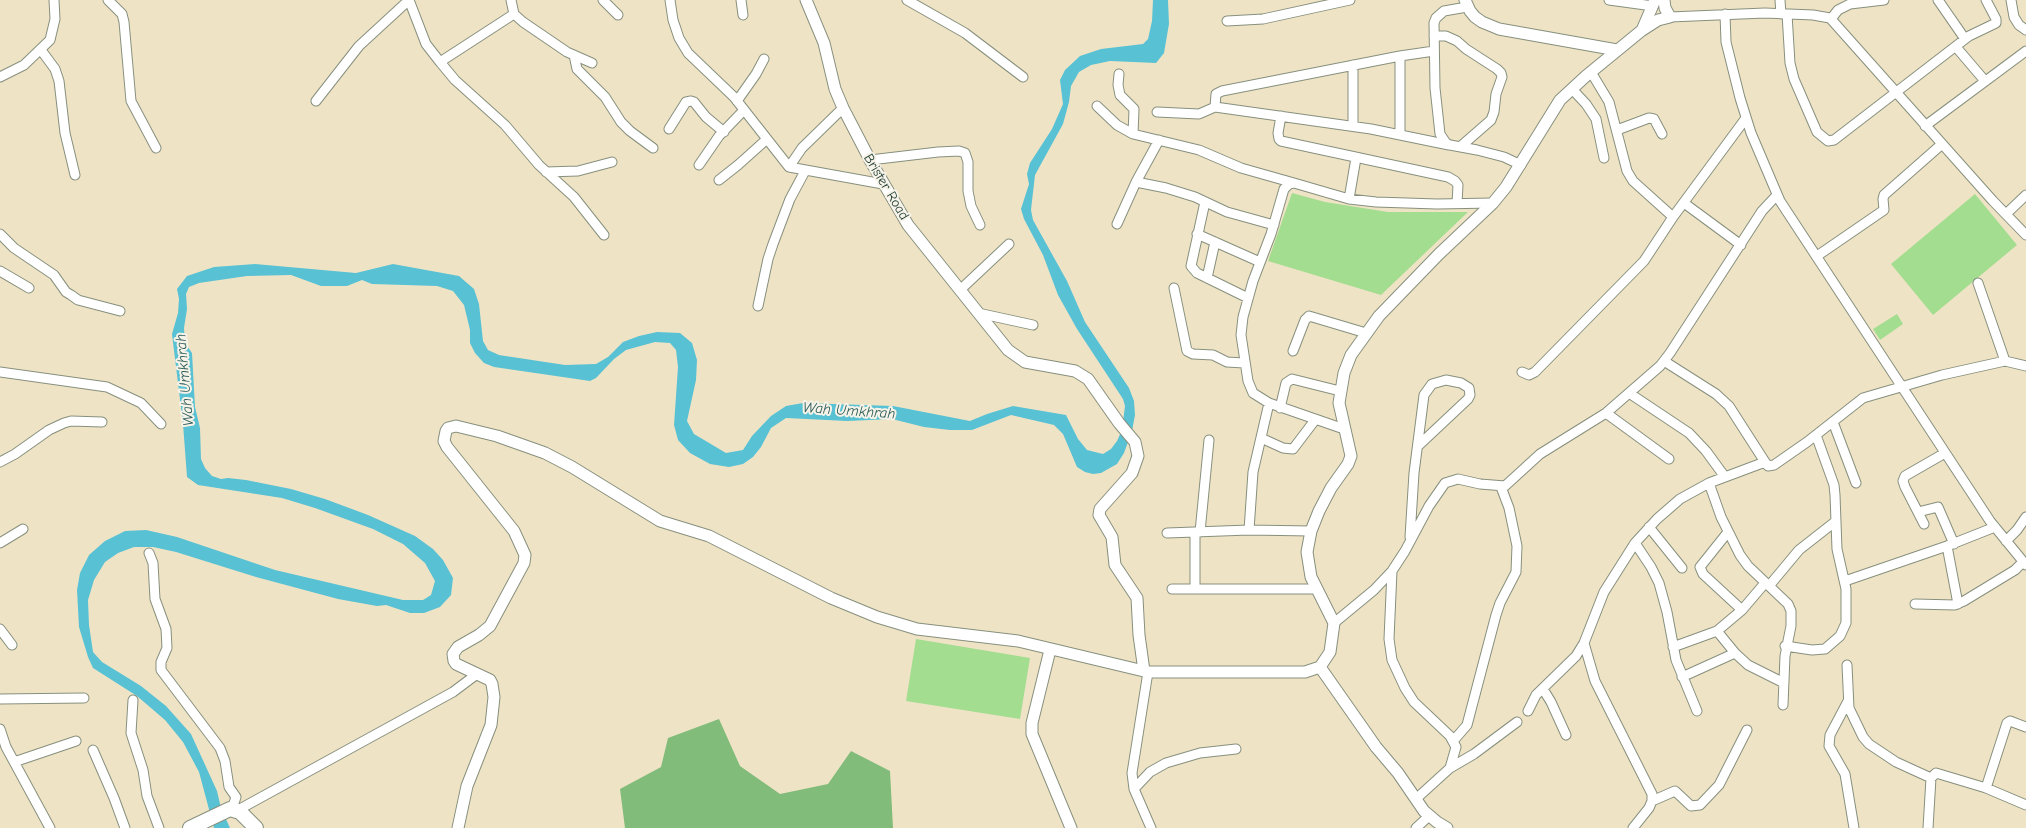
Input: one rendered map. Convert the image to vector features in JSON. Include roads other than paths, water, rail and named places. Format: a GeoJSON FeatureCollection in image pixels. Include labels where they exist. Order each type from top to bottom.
{"type":"FeatureCollection","features":[{"type":"Feature","properties":{"kind":"main road"},"geometry":{"type":"LineString","coordinates":[[196,825],[232,810],[256,828]]}},
{"type":"Feature","properties":{"kind":"street"},"geometry":{"type":"LineString","coordinates":[[0,77],[24,65],[50,40],[55,19],[54,0]]}},
{"type":"Feature","properties":{"kind":"street"},"geometry":{"type":"LineString","coordinates":[[108,0],[122,14],[132,101],[139,119],[156,148]]}},
{"type":"Feature","properties":{"kind":"street"},"geometry":{"type":"LineString","coordinates":[[316,101],[359,46],[409,0],[426,44],[440,62],[455,80],[505,125],[546,172],[574,197],[604,235]]}},
{"type":"Feature","properties":{"kind":"street"},"geometry":{"type":"LineString","coordinates":[[511,0],[514,14],[523,22],[574,55],[592,63]]}},
{"type":"Feature","properties":{"kind":"street"},"geometry":{"type":"LineString","coordinates":[[604,0],[618,15]]}},
{"type":"Feature","properties":{"kind":"street"},"geometry":{"type":"LineString","coordinates":[[670,0],[673,20],[679,38],[688,53],[737,101],[789,167],[883,184]]}},
{"type":"Feature","properties":{"kind":"street"},"geometry":{"type":"LineString","coordinates":[[741,0],[743,15]]}},
{"type":"Feature","properties":{"kind":"street","name":"Brister Road"},"geometry":{"type":"LineString","coordinates":[[806,0],[824,43],[835,89],[843,108],[883,184],[908,224],[1008,350],[1025,362],[1075,371],[1088,379],[1135,442],[1137,464],[1132,473],[1100,510],[1099,515],[1112,537],[1115,565],[1134,592],[1138,603],[1139,635],[1146,671]]}},
{"type":"Feature","properties":{"kind":"street"},"geometry":{"type":"LineString","coordinates":[[907,0],[965,34],[1024,77]]}},
{"type":"Feature","properties":{"kind":"street"},"geometry":{"type":"LineString","coordinates":[[1227,21],[1263,19],[1306,5],[1350,0]]}},
{"type":"Feature","properties":{"kind":"street"},"geometry":{"type":"LineString","coordinates":[[1609,0],[1654,3],[1641,31]]}},
{"type":"Feature","properties":{"kind":"street"},"geometry":{"type":"LineString","coordinates":[[1664,0],[1665,8],[1670,17]]}},
{"type":"Feature","properties":{"kind":"street"},"geometry":{"type":"LineString","coordinates":[[1780,0],[1794,79],[1817,132],[1823,139],[1828,141],[1834,140],[1965,39],[1996,23],[1996,18],[1986,0]]}},
{"type":"Feature","properties":{"kind":"street"},"geometry":{"type":"LineString","coordinates":[[1831,19],[1844,0]]}},
{"type":"Feature","properties":{"kind":"street"},"geometry":{"type":"LineString","coordinates":[[1838,10],[1850,4],[1884,0]]}},
{"type":"Feature","properties":{"kind":"street"},"geometry":{"type":"LineString","coordinates":[[1938,0],[1965,39]]}},
{"type":"Feature","properties":{"kind":"street"},"geometry":{"type":"LineString","coordinates":[[2011,0],[2014,17],[2019,25],[2026,30]]}},
{"type":"Feature","properties":{"kind":"street"},"geometry":{"type":"LineString","coordinates":[[1455,146],[1442,138],[1439,127],[1434,23],[1439,14],[1466,3],[1475,17],[1499,29],[1617,50]]}},
{"type":"Feature","properties":{"kind":"street"},"geometry":{"type":"LineString","coordinates":[[440,62],[514,14]]}},
{"type":"Feature","properties":{"kind":"street"},"geometry":{"type":"LineString","coordinates":[[1725,14],[1726,42],[1732,72],[1746,118],[1777,195],[1945,453],[1995,527],[2025,563],[1958,604],[1915,604]]}},
{"type":"Feature","properties":{"kind":"street"},"geometry":{"type":"LineString","coordinates":[[458,828],[469,781],[487,738],[493,714],[492,684],[487,678],[456,664],[453,654],[458,648],[490,626],[524,563],[525,555],[514,531],[447,447],[444,441],[448,428],[456,426],[497,436],[545,453],[572,467],[660,521],[709,536],[832,598],[877,617],[917,629],[1018,642],[1146,671],[1300,672],[1320,667],[1330,652],[1334,624],[1311,577],[1307,552],[1319,511],[1351,456],[1351,448],[1344,429],[1339,403],[1344,373],[1351,355],[1379,316],[1439,254],[1494,203],[1521,165],[1560,100],[1617,50],[1658,20],[1670,17],[1725,14],[1813,15],[1831,19],[1993,202],[2026,235]]}},
{"type":"Feature","properties":{"kind":"street"},"geometry":{"type":"LineString","coordinates":[[1434,36],[1446,36],[1458,41],[1466,49],[1497,69],[1502,77],[1496,94],[1491,120],[1455,146]]}},
{"type":"Feature","properties":{"kind":"street"},"geometry":{"type":"LineString","coordinates":[[1956,47],[1985,81]]}},
{"type":"Feature","properties":{"kind":"street"},"geometry":{"type":"LineString","coordinates":[[41,50],[55,69],[59,81],[65,133],[76,175]]}},
{"type":"Feature","properties":{"kind":"street"},"geometry":{"type":"LineString","coordinates":[[1157,112],[1195,115],[1212,110],[1215,106],[1218,92],[1434,51]]}},
{"type":"Feature","properties":{"kind":"street"},"geometry":{"type":"LineString","coordinates":[[1925,126],[2026,51]]}},
{"type":"Feature","properties":{"kind":"street"},"geometry":{"type":"LineString","coordinates":[[574,55],[577,69],[605,97],[625,127],[653,148]]}},
{"type":"Feature","properties":{"kind":"street"},"geometry":{"type":"LineString","coordinates":[[1400,56],[1400,135]]}},
{"type":"Feature","properties":{"kind":"street"},"geometry":{"type":"LineString","coordinates":[[737,101],[764,59]]}},
{"type":"Feature","properties":{"kind":"street"},"geometry":{"type":"LineString","coordinates":[[1353,65],[1353,126]]}},
{"type":"Feature","properties":{"kind":"street"},"geometry":{"type":"LineString","coordinates":[[1591,72],[1609,102],[1627,172],[1633,181],[1673,217]]}},
{"type":"Feature","properties":{"kind":"street"},"geometry":{"type":"LineString","coordinates":[[1119,74],[1118,85],[1120,94],[1134,109],[1133,134]]}},
{"type":"Feature","properties":{"kind":"street"},"geometry":{"type":"LineString","coordinates":[[1572,89],[1586,104],[1596,120],[1604,158]]}},
{"type":"Feature","properties":{"kind":"street"},"geometry":{"type":"LineString","coordinates":[[668,129],[686,102],[691,101],[694,102],[710,122],[724,132]]}},
{"type":"Feature","properties":{"kind":"street"},"geometry":{"type":"LineString","coordinates":[[1097,106],[1117,125],[1133,134],[1200,150],[1242,168],[1349,199],[1402,203],[1494,203]]}},
{"type":"Feature","properties":{"kind":"street"},"geometry":{"type":"LineString","coordinates":[[1215,106],[1353,126],[1400,135],[1504,157],[1521,165]]}},
{"type":"Feature","properties":{"kind":"street"},"geometry":{"type":"LineString","coordinates":[[789,167],[802,148],[843,108]]}},
{"type":"Feature","properties":{"kind":"street"},"geometry":{"type":"LineString","coordinates":[[700,165],[724,132],[744,110]]}},
{"type":"Feature","properties":{"kind":"street"},"geometry":{"type":"LineString","coordinates":[[1281,116],[1278,133],[1281,141],[1448,177],[1458,185],[1457,203]]}},
{"type":"Feature","properties":{"kind":"street"},"geometry":{"type":"LineString","coordinates":[[1617,130],[1649,118],[1654,119],[1662,134]]}},
{"type":"Feature","properties":{"kind":"street"},"geometry":{"type":"LineString","coordinates":[[1522,372],[1529,375],[1535,372],[1644,261],[1673,217],[1746,118]]}},
{"type":"Feature","properties":{"kind":"street"},"geometry":{"type":"LineString","coordinates":[[718,180],[738,166],[766,140]]}},
{"type":"Feature","properties":{"kind":"street"},"geometry":{"type":"LineString","coordinates":[[1117,224],[1136,182],[1159,140]]}},
{"type":"Feature","properties":{"kind":"street"},"geometry":{"type":"LineString","coordinates":[[1817,256],[1881,213],[1884,207],[1884,196],[1942,144]]}},
{"type":"Feature","properties":{"kind":"street"},"geometry":{"type":"LineString","coordinates":[[870,160],[938,152],[959,151],[964,153],[968,162],[970,199],[980,225]]}},
{"type":"Feature","properties":{"kind":"street"},"geometry":{"type":"LineString","coordinates":[[1349,199],[1356,158]]}},
{"type":"Feature","properties":{"kind":"street"},"geometry":{"type":"LineString","coordinates":[[546,172],[578,171],[612,162]]}},
{"type":"Feature","properties":{"kind":"street"},"geometry":{"type":"LineString","coordinates":[[758,306],[773,244],[790,199],[806,171]]}},
{"type":"Feature","properties":{"kind":"street"},"geometry":{"type":"LineString","coordinates":[[1136,182],[1166,188],[1227,212],[1274,225]]}},
{"type":"Feature","properties":{"kind":"street"},"geometry":{"type":"LineString","coordinates":[[1294,183],[1289,184],[1284,189],[1274,225],[1248,298],[1241,335],[1244,363],[1250,388],[1260,398],[1280,408],[1344,429]]}},
{"type":"Feature","properties":{"kind":"street"},"geometry":{"type":"LineString","coordinates":[[1334,624],[1374,590],[1392,571],[1429,506],[1445,484],[1458,479],[1501,487],[1513,481],[1545,451],[1606,413],[1664,361],[1762,212],[1777,195]]}},
{"type":"Feature","properties":{"kind":"street"},"geometry":{"type":"LineString","coordinates":[[2006,214],[2026,195]]}},
{"type":"Feature","properties":{"kind":"street"},"geometry":{"type":"LineString","coordinates":[[1205,202],[1191,266],[1197,273],[1248,298]]}},
{"type":"Feature","properties":{"kind":"street"},"geometry":{"type":"LineString","coordinates":[[1684,203],[1741,245]]}},
{"type":"Feature","properties":{"kind":"street"},"geometry":{"type":"LineString","coordinates":[[0,234],[14,248],[54,275],[71,296],[78,300],[120,311]]}},
{"type":"Feature","properties":{"kind":"street"},"geometry":{"type":"LineString","coordinates":[[1197,234],[1260,262]]}},
{"type":"Feature","properties":{"kind":"street"},"geometry":{"type":"LineString","coordinates":[[1207,278],[1215,242]]}},
{"type":"Feature","properties":{"kind":"street"},"geometry":{"type":"LineString","coordinates":[[960,290],[1009,244]]}},
{"type":"Feature","properties":{"kind":"street"},"geometry":{"type":"LineString","coordinates":[[0,271],[29,288]]}},
{"type":"Feature","properties":{"kind":"street"},"geometry":{"type":"LineString","coordinates":[[1978,283],[2005,361]]}},
{"type":"Feature","properties":{"kind":"street"},"geometry":{"type":"LineString","coordinates":[[1174,288],[1187,351],[1193,354],[1213,356],[1227,362],[1244,363]]}},
{"type":"Feature","properties":{"kind":"street"},"geometry":{"type":"LineString","coordinates":[[978,312],[1033,325]]}},
{"type":"Feature","properties":{"kind":"street"},"geometry":{"type":"LineString","coordinates":[[1293,352],[1305,320],[1309,316],[1366,333]]}},
{"type":"Feature","properties":{"kind":"street"},"geometry":{"type":"LineString","coordinates":[[1664,361],[1716,394],[1729,406],[1768,466],[1774,465],[1816,435],[1863,398],[1942,375],[2005,361],[2026,366]]}},
{"type":"Feature","properties":{"kind":"street"},"geometry":{"type":"LineString","coordinates":[[0,373],[107,387],[141,403],[161,424]]}},
{"type":"Feature","properties":{"kind":"street"},"geometry":{"type":"LineString","coordinates":[[1280,408],[1286,383],[1292,379],[1340,391]]}},
{"type":"Feature","properties":{"kind":"street"},"geometry":{"type":"LineString","coordinates":[[1410,542],[1413,485],[1422,402],[1427,388],[1432,384],[1446,380],[1461,383],[1468,388],[1470,395],[1468,399],[1418,446]]}},
{"type":"Feature","properties":{"kind":"street"},"geometry":{"type":"LineString","coordinates":[[1629,393],[1689,433],[1706,451],[1725,477]]}},
{"type":"Feature","properties":{"kind":"street"},"geometry":{"type":"LineString","coordinates":[[1249,530],[1253,472],[1269,403]]}},
{"type":"Feature","properties":{"kind":"street"},"geometry":{"type":"LineString","coordinates":[[1606,413],[1669,459]]}},
{"type":"Feature","properties":{"kind":"street"},"geometry":{"type":"LineString","coordinates":[[1261,438],[1283,448],[1293,448],[1315,420]]}},
{"type":"Feature","properties":{"kind":"street"},"geometry":{"type":"LineString","coordinates":[[0,462],[15,454],[49,430],[64,423],[71,421],[102,422]]}},
{"type":"Feature","properties":{"kind":"street"},"geometry":{"type":"LineString","coordinates":[[1833,422],[1856,483]]}},
{"type":"Feature","properties":{"kind":"street"},"geometry":{"type":"LineString","coordinates":[[1785,646],[1825,649],[1840,636],[1846,623],[1845,581],[1837,549],[1834,486],[1816,435]]}},
{"type":"Feature","properties":{"kind":"street"},"geometry":{"type":"LineString","coordinates":[[1195,588],[1198,532],[1209,440]]}},
{"type":"Feature","properties":{"kind":"street"},"geometry":{"type":"LineString","coordinates":[[1924,524],[1903,481],[1905,476],[1945,453]]}},
{"type":"Feature","properties":{"kind":"street"},"geometry":{"type":"LineString","coordinates":[[1528,711],[1536,695],[1569,664],[1584,643],[1601,599],[1634,543],[1649,527],[1680,499],[1709,482],[1765,462]]}},
{"type":"Feature","properties":{"kind":"street"},"geometry":{"type":"LineString","coordinates":[[1709,482],[1728,532],[1740,555],[1788,604],[1792,611],[1791,626],[1785,646],[1783,705]]}},
{"type":"Feature","properties":{"kind":"street"},"geometry":{"type":"LineString","coordinates":[[1454,740],[1467,726],[1496,615],[1516,572],[1517,546],[1509,508],[1501,487]]}},
{"type":"Feature","properties":{"kind":"street"},"geometry":{"type":"LineString","coordinates":[[1918,512],[1938,507],[1951,545],[1958,604]]}},
{"type":"Feature","properties":{"kind":"street"},"geometry":{"type":"LineString","coordinates":[[2006,541],[2026,517]]}},
{"type":"Feature","properties":{"kind":"street"},"geometry":{"type":"LineString","coordinates":[[1673,647],[1717,631],[1742,610],[1798,550],[1836,521]]}},
{"type":"Feature","properties":{"kind":"street"},"geometry":{"type":"LineString","coordinates":[[1649,527],[1682,568]]}},
{"type":"Feature","properties":{"kind":"street"},"geometry":{"type":"LineString","coordinates":[[1845,581],[1951,545],[1995,527]]}},
{"type":"Feature","properties":{"kind":"street"},"geometry":{"type":"LineString","coordinates":[[0,543],[23,530]]}},
{"type":"Feature","properties":{"kind":"street"},"geometry":{"type":"LineString","coordinates":[[1167,533],[1249,530],[1312,531]]}},
{"type":"Feature","properties":{"kind":"street"},"geometry":{"type":"LineString","coordinates":[[1728,532],[1700,568],[1703,574],[1742,610]]}},
{"type":"Feature","properties":{"kind":"street"},"geometry":{"type":"LineString","coordinates":[[1634,543],[1651,567],[1659,583],[1667,612],[1673,647],[1682,677],[1697,711]]}},
{"type":"Feature","properties":{"kind":"street"},"geometry":{"type":"LineString","coordinates":[[149,553],[153,563],[155,599],[166,629],[168,643],[161,662],[161,670],[220,748],[225,761],[228,787],[236,797],[232,810]]}},
{"type":"Feature","properties":{"kind":"street"},"geometry":{"type":"LineString","coordinates":[[1392,571],[1389,639],[1392,660],[1414,702],[1454,740],[1456,752],[1450,768]]}},
{"type":"Feature","properties":{"kind":"street"},"geometry":{"type":"LineString","coordinates":[[1172,588],[1317,589]]}},
{"type":"Feature","properties":{"kind":"street"},"geometry":{"type":"LineString","coordinates":[[0,629],[12,645]]}},
{"type":"Feature","properties":{"kind":"street"},"geometry":{"type":"LineString","coordinates":[[1717,631],[1735,654],[1755,670],[1784,684]]}},
{"type":"Feature","properties":{"kind":"street"},"geometry":{"type":"LineString","coordinates":[[1584,643],[1596,681],[1652,794],[1652,801]]}},
{"type":"Feature","properties":{"kind":"street"},"geometry":{"type":"LineString","coordinates":[[1050,650],[1032,723],[1032,734],[1071,828]]}},
{"type":"Feature","properties":{"kind":"street"},"geometry":{"type":"LineString","coordinates":[[1682,677],[1735,654]]}},
{"type":"Feature","properties":{"kind":"street"},"geometry":{"type":"LineString","coordinates":[[1847,665],[1848,708],[1858,730],[1868,744],[1896,762],[1931,778]]}},
{"type":"Feature","properties":{"kind":"street"},"geometry":{"type":"LineString","coordinates":[[1320,667],[1376,747],[1429,816],[1447,828]]}},
{"type":"Feature","properties":{"kind":"street"},"geometry":{"type":"LineString","coordinates":[[1146,671],[1132,773],[1134,789],[1151,828]]}},
{"type":"Feature","properties":{"kind":"street"},"geometry":{"type":"LineString","coordinates":[[232,810],[452,692],[477,674]]}},
{"type":"Feature","properties":{"kind":"street"},"geometry":{"type":"LineString","coordinates":[[1543,689],[1566,735]]}},
{"type":"Feature","properties":{"kind":"street"},"geometry":{"type":"LineString","coordinates":[[0,700],[84,698]]}},
{"type":"Feature","properties":{"kind":"street"},"geometry":{"type":"LineString","coordinates":[[133,700],[131,733],[143,770],[146,796],[159,828]]}},
{"type":"Feature","properties":{"kind":"street"},"geometry":{"type":"LineString","coordinates":[[1848,701],[1830,735],[1829,746],[1845,774],[1854,828]]}},
{"type":"Feature","properties":{"kind":"street"},"geometry":{"type":"LineString","coordinates":[[1986,788],[2007,723],[2010,721],[2026,727]]}},
{"type":"Feature","properties":{"kind":"street"},"geometry":{"type":"LineString","coordinates":[[1417,798],[1450,768],[1474,754],[1517,722]]}},
{"type":"Feature","properties":{"kind":"street"},"geometry":{"type":"LineString","coordinates":[[0,730],[14,762],[50,828]]}},
{"type":"Feature","properties":{"kind":"street"},"geometry":{"type":"LineString","coordinates":[[1633,828],[1652,801],[1676,791],[1691,806],[1700,805],[1719,784],[1747,730]]}},
{"type":"Feature","properties":{"kind":"street"},"geometry":{"type":"LineString","coordinates":[[14,762],[76,741]]}},
{"type":"Feature","properties":{"kind":"street"},"geometry":{"type":"LineString","coordinates":[[1134,789],[1150,772],[1166,763],[1191,755],[1236,749]]}},
{"type":"Feature","properties":{"kind":"street"},"geometry":{"type":"LineString","coordinates":[[92,750],[114,798],[125,828]]}},
{"type":"Feature","properties":{"kind":"street"},"geometry":{"type":"LineString","coordinates":[[1928,828],[1931,778],[1936,773],[1945,774],[1986,788],[2026,805]]}},
{"type":"Feature","properties":{"kind":"street"},"geometry":{"type":"LineString","coordinates":[[1416,828],[1429,816]]}},
{"type":"Feature","properties":{"kind":"water","name":"Wah Umkhrah"},"geometry":{"type":"Polygon","coordinates":[[[1153,0],[1168,0],[1169,24],[1164,53],[1156,63],[1110,61],[1091,65],[1079,72],[1071,86],[1063,124],[1035,175],[1031,210],[1033,220],[1067,281],[1085,322],[1129,388],[1134,401],[1135,415],[1132,431],[1124,453],[1117,464],[1101,473],[1085,472],[1077,467],[1063,434],[1054,425],[1011,415],[972,430],[924,427],[892,419],[847,421],[786,418],[771,428],[761,447],[753,457],[743,464],[729,467],[710,464],[690,453],[678,440],[674,425],[678,367],[676,350],[670,343],[655,342],[626,350],[614,359],[596,378],[590,381],[494,367],[484,363],[475,353],[470,343],[470,330],[464,305],[453,291],[437,286],[372,284],[362,280],[347,286],[321,286],[291,275],[247,276],[199,283],[189,287],[186,294],[187,309],[184,328],[185,343],[192,353],[195,407],[200,428],[201,459],[205,468],[212,476],[221,479],[246,480],[291,489],[325,499],[368,515],[415,536],[433,549],[443,560],[453,578],[451,595],[440,607],[424,613],[410,613],[386,605],[377,606],[338,599],[153,547],[134,547],[118,553],[105,562],[94,580],[88,600],[93,652],[102,662],[141,686],[166,706],[191,734],[217,791],[221,808],[230,828],[214,828],[199,772],[183,742],[165,720],[137,696],[93,668],[79,627],[77,590],[80,573],[89,555],[105,541],[125,531],[146,530],[177,537],[275,570],[403,600],[423,600],[431,595],[435,581],[425,563],[403,544],[373,529],[282,498],[198,485],[187,477],[183,424],[172,334],[178,313],[179,299],[177,289],[187,276],[214,267],[255,264],[356,273],[393,264],[459,276],[474,289],[479,304],[483,341],[488,350],[499,355],[565,365],[596,364],[608,357],[623,342],[639,336],[657,332],[680,333],[692,343],[697,360],[696,380],[687,421],[694,434],[726,453],[743,450],[752,436],[771,416],[786,406],[803,403],[893,406],[970,421],[1013,406],[1066,415],[1078,439],[1087,450],[1103,454],[1111,449],[1122,430],[1125,406],[1123,399],[1077,329],[1058,295],[1043,255],[1024,219],[1021,209],[1029,184],[1027,174],[1030,163],[1052,129],[1063,104],[1060,80],[1065,70],[1080,56],[1101,49],[1143,44],[1148,39],[1152,21],[1153,0]]]}}]}
